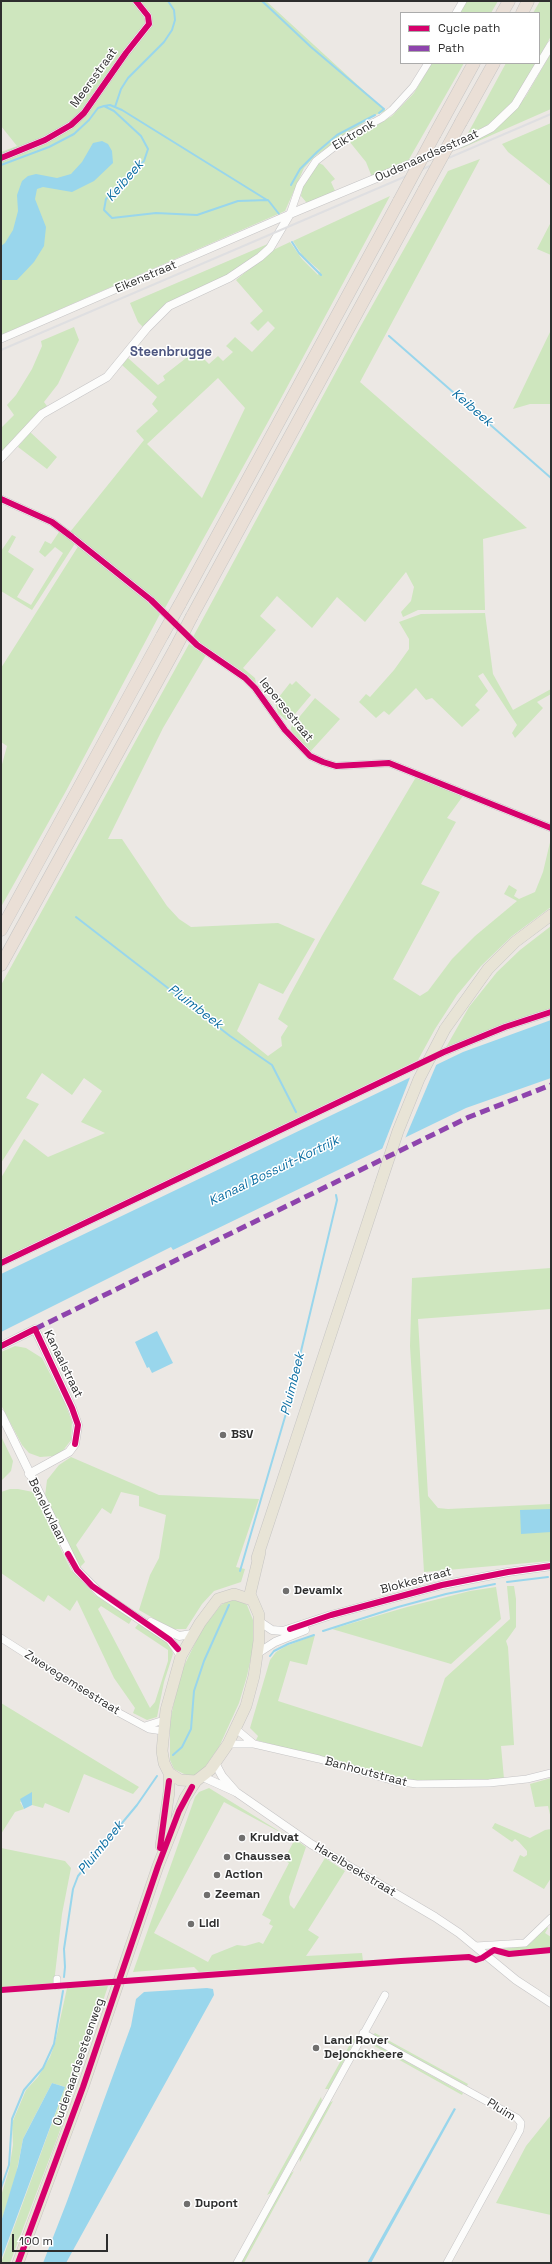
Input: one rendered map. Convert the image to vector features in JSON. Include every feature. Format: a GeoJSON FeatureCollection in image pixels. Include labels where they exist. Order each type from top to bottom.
{"type":"FeatureCollection","features":[{"type":"Feature","properties":{"kind":"highway"},"geometry":{"type":"LineString","coordinates":[[503,12],[509,1]]}},
{"type":"Feature","properties":{"kind":"highway"},"geometry":{"type":"LineString","coordinates":[[522,12],[528,1]]}},
{"type":"Feature","properties":{"kind":"highway"},"geometry":{"type":"LineString","coordinates":[[1,930],[473,64]]}},
{"type":"Feature","properties":{"kind":"highway"},"geometry":{"type":"LineString","coordinates":[[1,965],[493,64]]}},
{"type":"Feature","properties":{"kind":"main road"},"geometry":{"type":"LineString","coordinates":[[260,1622],[257,1610],[252,1600],[251,1587],[260,1552],[398,1131],[419,1079],[445,1029],[488,969],[515,942],[551,915]]}},
{"type":"Feature","properties":{"kind":"main road"},"geometry":{"type":"LineString","coordinates":[[237,1594],[245,1585],[260,1552]]}},
{"type":"Feature","properties":{"kind":"main road"},"geometry":{"type":"LineString","coordinates":[[200,1779],[180,1780],[169,1773],[162,1756],[168,1697],[181,1656],[192,1634],[218,1600],[229,1594],[237,1594],[252,1600]]}},
{"type":"Feature","properties":{"kind":"main road","name":"Oudenaardsesteenweg"},"geometry":{"type":"LineString","coordinates":[[18,2263],[72,2116],[158,1866],[185,1798],[200,1779],[216,1763],[228,1744],[236,1729],[250,1692],[258,1653],[260,1622]]}},
{"type":"Feature","properties":{"kind":"main road","name":"Oudenaardsesteenweg"},"geometry":{"type":"LineString","coordinates":[[158,1866],[169,1792],[169,1773]]}},
{"type":"Feature","properties":{"kind":"street","name":"Meersstraat"},"geometry":{"type":"LineString","coordinates":[[1,158],[57,134],[71,125],[84,113],[126,53],[149,24],[148,16],[136,1]]}},
{"type":"Feature","properties":{"kind":"street"},"geometry":{"type":"LineString","coordinates":[[457,12],[463,1]]}},
{"type":"Feature","properties":{"kind":"street","name":"Oudenaardsestraat"},"geometry":{"type":"LineString","coordinates":[[540,64],[551,45]]}},
{"type":"Feature","properties":{"kind":"street","name":"Eiktronk"},"geometry":{"type":"LineString","coordinates":[[290,214],[300,185],[316,161],[347,137],[382,118],[392,110],[413,87],[427,64]]}},
{"type":"Feature","properties":{"kind":"street","name":"Oudenaardsestraat"},"geometry":{"type":"LineString","coordinates":[[290,214],[468,140],[490,128],[516,105],[540,64]]}},
{"type":"Feature","properties":{"kind":"street"},"geometry":{"type":"LineString","coordinates":[[1,458],[42,414],[107,376],[147,328],[169,306],[229,278],[260,257],[274,242],[290,214]]}},
{"type":"Feature","properties":{"kind":"street","name":"Eikenstraat"},"geometry":{"type":"LineString","coordinates":[[1,339],[290,214]]}},
{"type":"Feature","properties":{"kind":"street","name":"Iepersestraat"},"geometry":{"type":"LineString","coordinates":[[1,499],[52,522],[150,600],[197,645],[245,678],[255,688],[285,730],[310,756],[322,762],[336,766],[389,763],[551,828]]}},
{"type":"Feature","properties":{"kind":"street"},"geometry":{"type":"LineString","coordinates":[[1,1263],[444,1052],[505,1027],[551,1012]]}},
{"type":"Feature","properties":{"kind":"street","name":"Kanaalstraat"},"geometry":{"type":"LineString","coordinates":[[1,1346],[35,1329],[78,1424],[75,1444],[62,1457],[29,1474]]}},
{"type":"Feature","properties":{"kind":"street","name":"Beneluxlaan"},"geometry":{"type":"LineString","coordinates":[[1,1414],[77,1570],[92,1586],[170,1640],[181,1656]]}},
{"type":"Feature","properties":{"kind":"street","name":"Blokkestraat"},"geometry":{"type":"LineString","coordinates":[[260,1622],[272,1630],[283,1631],[442,1585],[494,1574],[551,1566]]}},
{"type":"Feature","properties":{"kind":"street","name":"Beneluxlaan"},"geometry":{"type":"LineString","coordinates":[[127,1610],[174,1634],[192,1634]]}},
{"type":"Feature","properties":{"kind":"street","name":"Blokkestraat"},"geometry":{"type":"LineString","coordinates":[[258,1653],[275,1642],[345,1612]]}},
{"type":"Feature","properties":{"kind":"street","name":"Zwevegemsestraat"},"geometry":{"type":"LineString","coordinates":[[1,1638],[112,1709],[144,1726],[155,1730],[164,1725]]}},
{"type":"Feature","properties":{"kind":"street"},"geometry":{"type":"LineString","coordinates":[[144,1726],[164,1725]]}},
{"type":"Feature","properties":{"kind":"street","name":"Banhoutstraat"},"geometry":{"type":"LineString","coordinates":[[236,1729],[254,1744]]}},
{"type":"Feature","properties":{"kind":"street","name":"Banhoutstraat"},"geometry":{"type":"LineString","coordinates":[[228,1744],[254,1744],[319,1759],[394,1781],[417,1784],[489,1783],[535,1778],[551,1773]]}},
{"type":"Feature","properties":{"kind":"street","name":"Harelbeekstraat"},"geometry":{"type":"LineString","coordinates":[[216,1763],[222,1776],[236,1792],[311,1844],[435,1917],[476,1946],[516,1980],[551,2003]]}},
{"type":"Feature","properties":{"kind":"street","name":"Harelbeekstraat"},"geometry":{"type":"LineString","coordinates":[[200,1779],[236,1792]]}},
{"type":"Feature","properties":{"kind":"street"},"geometry":{"type":"LineString","coordinates":[[476,1946],[525,1943],[551,1918]]}},
{"type":"Feature","properties":{"kind":"street"},"geometry":{"type":"LineString","coordinates":[[237,2263],[384,1994]]}},
{"type":"Feature","properties":{"kind":"street","name":"Pluim"},"geometry":{"type":"LineString","coordinates":[[363,2033],[517,2118],[520,2123],[520,2130],[447,2263]]}},
{"type":"Feature","properties":{"kind":"green space"},"geometry":{"type":"Polygon","coordinates":[[[1,1],[266,1],[386,111],[375,115],[315,156],[304,168],[285,211],[1,335],[1,152],[17,146],[1,126],[1,1]]]}},
{"type":"Feature","properties":{"kind":"green space"},"geometry":{"type":"Polygon","coordinates":[[[467,1],[498,1],[492,12],[461,12],[467,1]]]}},
{"type":"Feature","properties":{"kind":"green space"},"geometry":{"type":"Polygon","coordinates":[[[540,1],[551,1],[551,36],[540,56],[540,12],[534,12],[540,1]]]}},
{"type":"Feature","properties":{"kind":"green space"},"geometry":{"type":"Polygon","coordinates":[[[551,53],[551,109],[460,149],[515,110],[526,96],[551,53]]]}},
{"type":"Feature","properties":{"kind":"green space"},"geometry":{"type":"Polygon","coordinates":[[[431,64],[463,64],[408,161],[372,177],[366,162],[349,141],[392,116],[414,93],[431,64]]]}},
{"type":"Feature","properties":{"kind":"green space"},"geometry":{"type":"Polygon","coordinates":[[[505,64],[535,64],[520,93],[503,113],[486,126],[467,135],[505,64]]]}},
{"type":"Feature","properties":{"kind":"green space"},"geometry":{"type":"Polygon","coordinates":[[[551,123],[551,186],[508,152],[502,144],[551,123]]]}},
{"type":"Feature","properties":{"kind":"green space"},"geometry":{"type":"Polygon","coordinates":[[[480,159],[360,382],[527,528],[483,539],[485,610],[418,610],[403,617],[401,612],[411,601],[414,587],[406,572],[365,622],[337,597],[312,628],[277,596],[260,616],[276,630],[243,668],[255,678],[256,683],[199,644],[193,637],[359,329],[448,171],[480,159]]]}},
{"type":"Feature","properties":{"kind":"green space"},"geometry":{"type":"Polygon","coordinates":[[[319,163],[323,165],[335,179],[331,182],[336,193],[312,202],[306,202],[301,196],[302,189],[312,171],[319,163]]]}},
{"type":"Feature","properties":{"kind":"green space"},"geometry":{"type":"Polygon","coordinates":[[[390,196],[279,402],[165,608],[70,532],[144,440],[136,431],[158,411],[152,404],[157,397],[122,365],[128,358],[158,385],[165,380],[163,376],[190,355],[199,354],[209,364],[218,356],[223,361],[233,352],[226,346],[235,337],[252,352],[275,328],[268,321],[258,331],[250,323],[263,311],[236,280],[271,251],[290,242],[302,259],[318,275],[320,271],[302,255],[293,241],[390,196]],[[218,378],[147,444],[202,498],[245,408],[218,378]]]}},
{"type":"Feature","properties":{"kind":"green space"},"geometry":{"type":"Polygon","coordinates":[[[551,222],[551,255],[537,249],[551,222]]]}},
{"type":"Feature","properties":{"kind":"green space"},"geometry":{"type":"Polygon","coordinates":[[[270,243],[255,257],[220,279],[168,302],[144,328],[138,322],[130,303],[270,243]]]}},
{"type":"Feature","properties":{"kind":"green space"},"geometry":{"type":"Polygon","coordinates":[[[74,327],[79,340],[58,384],[44,402],[47,406],[30,421],[1,454],[1,428],[14,415],[7,405],[16,395],[32,369],[42,346],[41,341],[74,327]]]}},
{"type":"Feature","properties":{"kind":"green space"},"geometry":{"type":"Polygon","coordinates":[[[551,330],[551,404],[530,404],[513,409],[551,330]]]}},
{"type":"Feature","properties":{"kind":"green space"},"geometry":{"type":"Polygon","coordinates":[[[30,432],[57,457],[47,469],[18,447],[30,432]]]}},
{"type":"Feature","properties":{"kind":"green space"},"geometry":{"type":"Polygon","coordinates":[[[59,532],[76,542],[32,610],[1,591],[1,551],[12,535],[16,537],[8,552],[34,569],[17,597],[31,605],[63,553],[55,547],[45,557],[39,552],[45,541],[51,544],[59,532]]]}},
{"type":"Feature","properties":{"kind":"green space"},"geometry":{"type":"Polygon","coordinates":[[[79,545],[129,585],[160,614],[66,791],[1,907],[1,768],[7,746],[1,742],[1,668],[79,545]]]}},
{"type":"Feature","properties":{"kind":"green space"},"geometry":{"type":"Polygon","coordinates":[[[485,613],[493,674],[513,710],[551,689],[551,694],[537,702],[543,708],[515,738],[512,733],[517,725],[483,673],[478,676],[488,691],[475,705],[480,710],[462,727],[432,698],[426,700],[416,688],[389,715],[384,711],[376,718],[359,702],[366,694],[370,697],[394,670],[409,649],[409,639],[399,622],[421,614],[485,613]]]}},
{"type":"Feature","properties":{"kind":"green space"},"geometry":{"type":"Polygon","coordinates":[[[189,644],[206,655],[163,728],[108,839],[122,839],[167,906],[179,919],[191,927],[278,923],[315,939],[283,994],[259,983],[237,1031],[268,1056],[282,1046],[281,1037],[288,1026],[278,1019],[290,995],[322,936],[416,777],[463,796],[447,818],[456,822],[421,884],[440,892],[393,979],[420,996],[428,991],[452,959],[475,936],[517,901],[504,894],[509,885],[517,890],[514,896],[519,899],[535,892],[543,872],[551,838],[551,907],[512,936],[481,966],[457,995],[435,1029],[418,1060],[1,1261],[1,1178],[24,1139],[48,1157],[105,1133],[81,1122],[102,1091],[84,1078],[72,1095],[42,1073],[26,1098],[39,1104],[1,1163],[1,985],[189,644]]]}},
{"type":"Feature","properties":{"kind":"green space"},"geometry":{"type":"Polygon","coordinates":[[[296,681],[311,695],[290,720],[286,720],[278,713],[275,702],[290,683],[292,685],[296,681]]]}},
{"type":"Feature","properties":{"kind":"green space"},"geometry":{"type":"Polygon","coordinates":[[[315,698],[340,719],[310,752],[297,740],[291,730],[291,727],[315,698]]]}},
{"type":"Feature","properties":{"kind":"green space"},"geometry":{"type":"Polygon","coordinates":[[[551,926],[551,1010],[445,1049],[469,1007],[497,972],[520,950],[551,926]]]}},
{"type":"Feature","properties":{"kind":"green space"},"geometry":{"type":"Polygon","coordinates":[[[551,1268],[551,1309],[418,1319],[428,1496],[438,1508],[448,1509],[551,1504],[551,1561],[424,1572],[410,1346],[412,1278],[551,1268]]]}},
{"type":"Feature","properties":{"kind":"green space"},"geometry":{"type":"Polygon","coordinates":[[[15,1346],[26,1348],[42,1358],[65,1403],[72,1422],[71,1440],[62,1452],[54,1456],[40,1457],[29,1453],[22,1445],[1,1405],[1,1352],[15,1346]]]}},
{"type":"Feature","properties":{"kind":"green space"},"geometry":{"type":"Polygon","coordinates":[[[1,1436],[13,1461],[11,1471],[1,1481],[1,1436]]]}},
{"type":"Feature","properties":{"kind":"green space"},"geometry":{"type":"Polygon","coordinates":[[[71,1457],[159,1495],[259,1499],[236,1567],[245,1569],[241,1582],[214,1591],[202,1604],[186,1629],[172,1629],[139,1610],[150,1575],[159,1558],[166,1515],[139,1506],[139,1496],[121,1492],[111,1514],[102,1508],[76,1545],[85,1562],[80,1567],[45,1496],[47,1480],[59,1465],[71,1457]]]}},
{"type":"Feature","properties":{"kind":"green space"},"geometry":{"type":"Polygon","coordinates":[[[10,1489],[33,1492],[71,1570],[95,1595],[132,1619],[129,1624],[101,1606],[98,1609],[150,1708],[155,1702],[168,1661],[168,1650],[135,1628],[139,1623],[170,1644],[173,1654],[164,1682],[157,1717],[147,1720],[133,1713],[135,1708],[114,1678],[77,1600],[70,1611],[48,1595],[44,1602],[1,1573],[1,1492],[10,1489]]]}},
{"type":"Feature","properties":{"kind":"green space"},"geometry":{"type":"Polygon","coordinates":[[[507,1586],[514,1586],[516,1599],[516,1627],[506,1641],[508,1647],[514,1745],[501,1746],[504,1779],[434,1783],[393,1778],[256,1740],[258,1736],[250,1728],[270,1660],[276,1652],[286,1646],[315,1635],[307,1665],[290,1661],[278,1701],[422,1747],[445,1678],[510,1619],[507,1586]]]}},
{"type":"Feature","properties":{"kind":"green space"},"geometry":{"type":"Polygon","coordinates":[[[496,1587],[501,1619],[451,1664],[332,1629],[407,1607],[470,1591],[496,1587]]]}},
{"type":"Feature","properties":{"kind":"green space"},"geometry":{"type":"Polygon","coordinates":[[[230,1600],[241,1601],[247,1605],[253,1620],[253,1648],[247,1676],[239,1703],[219,1747],[203,1770],[195,1775],[188,1776],[174,1769],[170,1760],[170,1722],[174,1702],[183,1668],[202,1629],[221,1605],[230,1600]]]}},
{"type":"Feature","properties":{"kind":"green space"},"geometry":{"type":"Polygon","coordinates":[[[1,1703],[139,1787],[133,1794],[84,1774],[69,1813],[45,1803],[43,1808],[32,1805],[32,1798],[20,1802],[24,1809],[15,1812],[1,1834],[1,1703]]]}},
{"type":"Feature","properties":{"kind":"green space"},"geometry":{"type":"Polygon","coordinates":[[[551,1778],[551,1819],[548,1806],[535,1807],[530,1784],[551,1778]]]}},
{"type":"Feature","properties":{"kind":"green space"},"geometry":{"type":"Polygon","coordinates":[[[209,1788],[287,1836],[224,1802],[154,1933],[208,1962],[212,1955],[237,1945],[245,1946],[259,1942],[263,1944],[273,1926],[269,1924],[271,1920],[262,1915],[289,1863],[284,1860],[295,1839],[306,1847],[289,1897],[290,1905],[294,1909],[325,1858],[345,1871],[308,1930],[319,1937],[306,1956],[362,1953],[363,1961],[199,1972],[194,1967],[133,1972],[195,1797],[199,1792],[209,1788]]]}},
{"type":"Feature","properties":{"kind":"green space"},"geometry":{"type":"Polygon","coordinates":[[[495,1823],[530,1838],[545,1830],[551,1829],[551,1878],[544,1889],[513,1871],[520,1855],[524,1857],[527,1855],[527,1851],[515,1839],[512,1842],[492,1828],[495,1823]]]}},
{"type":"Feature","properties":{"kind":"green space"},"geometry":{"type":"Polygon","coordinates":[[[1,1848],[65,1861],[71,1868],[62,1914],[54,1983],[1,1987],[1,1848]]]}},
{"type":"Feature","properties":{"kind":"green space"},"geometry":{"type":"Polygon","coordinates":[[[546,1926],[548,1928],[545,1933],[551,1937],[551,1948],[507,1952],[502,1949],[525,1946],[532,1942],[546,1926]]]}},
{"type":"Feature","properties":{"kind":"green space"},"geometry":{"type":"Polygon","coordinates":[[[108,1986],[58,2136],[10,2263],[1,2263],[65,2087],[52,2083],[23,2139],[15,2180],[1,2222],[1,2196],[9,2170],[13,2145],[12,2123],[26,2090],[38,2077],[50,2057],[55,2043],[67,1988],[108,1986]]]}},
{"type":"Feature","properties":{"kind":"green space"},"geometry":{"type":"Polygon","coordinates":[[[375,2033],[468,2084],[467,2086],[373,2035],[375,2033]]]}},
{"type":"Feature","properties":{"kind":"green space"},"geometry":{"type":"Polygon","coordinates":[[[353,2039],[355,2040],[329,2089],[325,2089],[353,2039]]]}},
{"type":"Feature","properties":{"kind":"green space"},"geometry":{"type":"Polygon","coordinates":[[[370,2041],[463,2093],[462,2095],[369,2043],[370,2041]]]}},
{"type":"Feature","properties":{"kind":"green space"},"geometry":{"type":"Polygon","coordinates":[[[321,2097],[322,2101],[271,2193],[267,2195],[321,2097]]]}},
{"type":"Feature","properties":{"kind":"green space"},"geometry":{"type":"Polygon","coordinates":[[[333,2101],[300,2162],[299,2156],[329,2103],[333,2101]]]}},
{"type":"Feature","properties":{"kind":"green space"},"geometry":{"type":"Polygon","coordinates":[[[551,2115],[551,2215],[496,2203],[526,2146],[551,2115]]]}},
{"type":"Feature","properties":{"kind":"green space"},"geometry":{"type":"Polygon","coordinates":[[[294,2171],[244,2263],[241,2263],[290,2174],[294,2171]]]}},
{"type":"Feature","properties":{"kind":"water"},"geometry":{"type":"Polygon","coordinates":[[[102,141],[108,144],[112,151],[113,163],[94,181],[72,192],[43,187],[37,189],[35,199],[46,227],[44,246],[34,262],[17,280],[1,280],[1,246],[5,243],[13,230],[18,211],[17,195],[22,181],[28,176],[36,174],[57,178],[71,174],[82,162],[93,143],[102,141]]]}},
{"type":"Feature","properties":{"kind":"water","name":"Kanaal Bossuit-Kortrijk"},"geometry":{"type":"Polygon","coordinates":[[[551,1020],[551,1078],[466,1108],[173,1250],[171,1247],[1,1332],[1,1274],[463,1052],[551,1020]]]}},
{"type":"Feature","properties":{"kind":"water"},"geometry":{"type":"Polygon","coordinates":[[[157,1331],[173,1363],[152,1373],[149,1367],[147,1368],[135,1342],[157,1331]]]}},
{"type":"Feature","properties":{"kind":"water"},"geometry":{"type":"Polygon","coordinates":[[[551,1509],[551,1532],[521,1534],[520,1510],[551,1509]]]}},
{"type":"Feature","properties":{"kind":"water"},"geometry":{"type":"Polygon","coordinates":[[[32,1792],[32,1805],[24,1809],[20,1799],[32,1792]]]}},
{"type":"Feature","properties":{"kind":"water"},"geometry":{"type":"Polygon","coordinates":[[[207,1988],[213,1989],[214,1995],[66,2263],[43,2263],[131,2026],[136,1999],[144,1992],[207,1988]]]}},
{"type":"Feature","properties":{"kind":"water"},"geometry":{"type":"Polygon","coordinates":[[[52,2083],[65,2087],[1,2260],[1,2222],[18,2166],[23,2139],[52,2083]]]}},
{"type":"Feature","properties":{"kind":"water"},"geometry":{"type":"Polygon","coordinates":[[[454,2108],[456,2109],[371,2263],[367,2263],[454,2108]]]}},
{"type":"Feature","properties":{"kind":"pier"},"geometry":{"type":"Polygon","coordinates":[[[437,1063],[404,1141],[381,1152],[411,1075],[437,1063]]]}},
{"type":"Feature","properties":{"kind":"waterway"},"geometry":{"type":"LineString","coordinates":[[115,107],[121,89],[128,78],[164,42],[172,30],[175,20],[174,10],[168,1]]}},
{"type":"Feature","properties":{"kind":"waterway"},"geometry":{"type":"LineString","coordinates":[[262,1],[311,47],[384,109],[379,113]]}},
{"type":"Feature","properties":{"kind":"waterway"},"geometry":{"type":"LineString","coordinates":[[104,106],[110,105],[122,110],[267,200]]}},
{"type":"Feature","properties":{"kind":"waterway","name":"Keibeek"},"geometry":{"type":"LineString","coordinates":[[1,165],[49,147],[74,134],[89,120],[98,108],[104,106],[114,111],[141,136],[148,149],[144,161],[106,199],[104,210],[112,218],[156,213],[197,215],[238,201],[268,200],[279,214]]}},
{"type":"Feature","properties":{"kind":"waterway"},"geometry":{"type":"LineString","coordinates":[[291,185],[300,169],[337,135],[375,115]]}},
{"type":"Feature","properties":{"kind":"waterway","name":"Keibeek"},"geometry":{"type":"LineString","coordinates":[[292,242],[299,253],[321,275]]}},
{"type":"Feature","properties":{"kind":"waterway","name":"Keibeek"},"geometry":{"type":"LineString","coordinates":[[389,336],[551,478]]}},
{"type":"Feature","properties":{"kind":"waterway","name":"Pluimbeek"},"geometry":{"type":"LineString","coordinates":[[76,917],[230,1036],[272,1065],[296,1112]]}},
{"type":"Feature","properties":{"kind":"waterway","name":"Pluimbeek"},"geometry":{"type":"LineString","coordinates":[[240,1571],[287,1410],[337,1200],[336,1195]]}},
{"type":"Feature","properties":{"kind":"waterway"},"geometry":{"type":"LineString","coordinates":[[507,1582],[548,1577]]}},
{"type":"Feature","properties":{"kind":"waterway"},"geometry":{"type":"LineString","coordinates":[[323,1631],[398,1607],[446,1594],[495,1584]]}},
{"type":"Feature","properties":{"kind":"waterway","name":"Pluimbeek"},"geometry":{"type":"LineString","coordinates":[[173,1755],[182,1747],[191,1729],[194,1691],[204,1661],[229,1605]]}},
{"type":"Feature","properties":{"kind":"waterway"},"geometry":{"type":"LineString","coordinates":[[270,1656],[274,1651],[288,1644],[314,1635]]}},
{"type":"Feature","properties":{"kind":"waterway","name":"Pluimbeek"},"geometry":{"type":"LineString","coordinates":[[64,1977],[64,1949],[73,1889],[78,1876],[137,1805],[157,1776]]}},
{"type":"Feature","properties":{"kind":"waterway","name":"Pluimbeek"},"geometry":{"type":"LineString","coordinates":[[1,2188],[9,2165],[12,2119],[24,2090],[43,2068],[54,2044],[63,1991]]}},
{"type":"Feature","properties":{"kind":"railway"},"geometry":{"type":"LineString","coordinates":[[1,350],[551,114]]}},
{"type":"Feature","properties":{"kind":"marked path"},"geometry":{"type":"LineString","coordinates":[[35,1329],[469,1117],[551,1085]]}},
{"type":"Feature","properties":{"kind":"cycle path"},"geometry":{"type":"LineString","coordinates":[[1,158],[45,140],[71,125],[84,113],[126,53],[149,24],[148,16],[136,1]]}},
{"type":"Feature","properties":{"kind":"cycle path"},"geometry":{"type":"LineString","coordinates":[[1,499],[52,522],[151,600],[197,645],[245,678],[255,688],[285,730],[310,756],[336,766],[389,763],[551,828]]}},
{"type":"Feature","properties":{"kind":"cycle path"},"geometry":{"type":"LineString","coordinates":[[1,1263],[444,1052],[505,1027],[551,1012]]}},
{"type":"Feature","properties":{"kind":"cycle path"},"geometry":{"type":"LineString","coordinates":[[1,1346],[35,1329],[72,1408],[78,1425],[75,1444]]}},
{"type":"Feature","properties":{"kind":"cycle path"},"geometry":{"type":"LineString","coordinates":[[68,1554],[77,1570],[92,1586],[170,1640],[178,1649]]}},
{"type":"Feature","properties":{"kind":"cycle path"},"geometry":{"type":"LineString","coordinates":[[290,1629],[331,1615],[442,1585],[508,1572],[551,1566]]}},
{"type":"Feature","properties":{"kind":"cycle path"},"geometry":{"type":"LineString","coordinates":[[160,1848],[169,1781]]}},
{"type":"Feature","properties":{"kind":"cycle path"},"geometry":{"type":"LineString","coordinates":[[18,2263],[83,2087],[158,1866],[179,1811],[192,1787]]}},
{"type":"Feature","properties":{"kind":"cycle path"},"geometry":{"type":"LineString","coordinates":[[1,1990],[401,1961],[469,1957],[476,1960],[494,1950],[509,1954],[551,1950]]}},
{"type":"Feature","properties":{"kind":"place","name":"BSV"},"geometry":{"type":"Point","coordinates":[223,1435]}},
{"type":"Feature","properties":{"kind":"place","name":"Devamix"},"geometry":{"type":"Point","coordinates":[286,1591]}},
{"type":"Feature","properties":{"kind":"place","name":"Kruidvat"},"geometry":{"type":"Point","coordinates":[242,1838]}},
{"type":"Feature","properties":{"kind":"place","name":"Chaussea"},"geometry":{"type":"Point","coordinates":[227,1857]}},
{"type":"Feature","properties":{"kind":"place","name":"Action"},"geometry":{"type":"Point","coordinates":[217,1875]}},
{"type":"Feature","properties":{"kind":"place","name":"Zeeman"},"geometry":{"type":"Point","coordinates":[207,1895]}},
{"type":"Feature","properties":{"kind":"place","name":"Lidl"},"geometry":{"type":"Point","coordinates":[191,1924]}},
{"type":"Feature","properties":{"kind":"place","name":"Land Rover Dejonckheere"},"geometry":{"type":"Point","coordinates":[316,2048]}},
{"type":"Feature","properties":{"kind":"place","name":"Dupont"},"geometry":{"type":"Point","coordinates":[187,2204]}},
{"type":"Feature","properties":{"kind":"district","name":"Steenbrugge"},"geometry":{"type":"Point","coordinates":[171,352]}}]}
